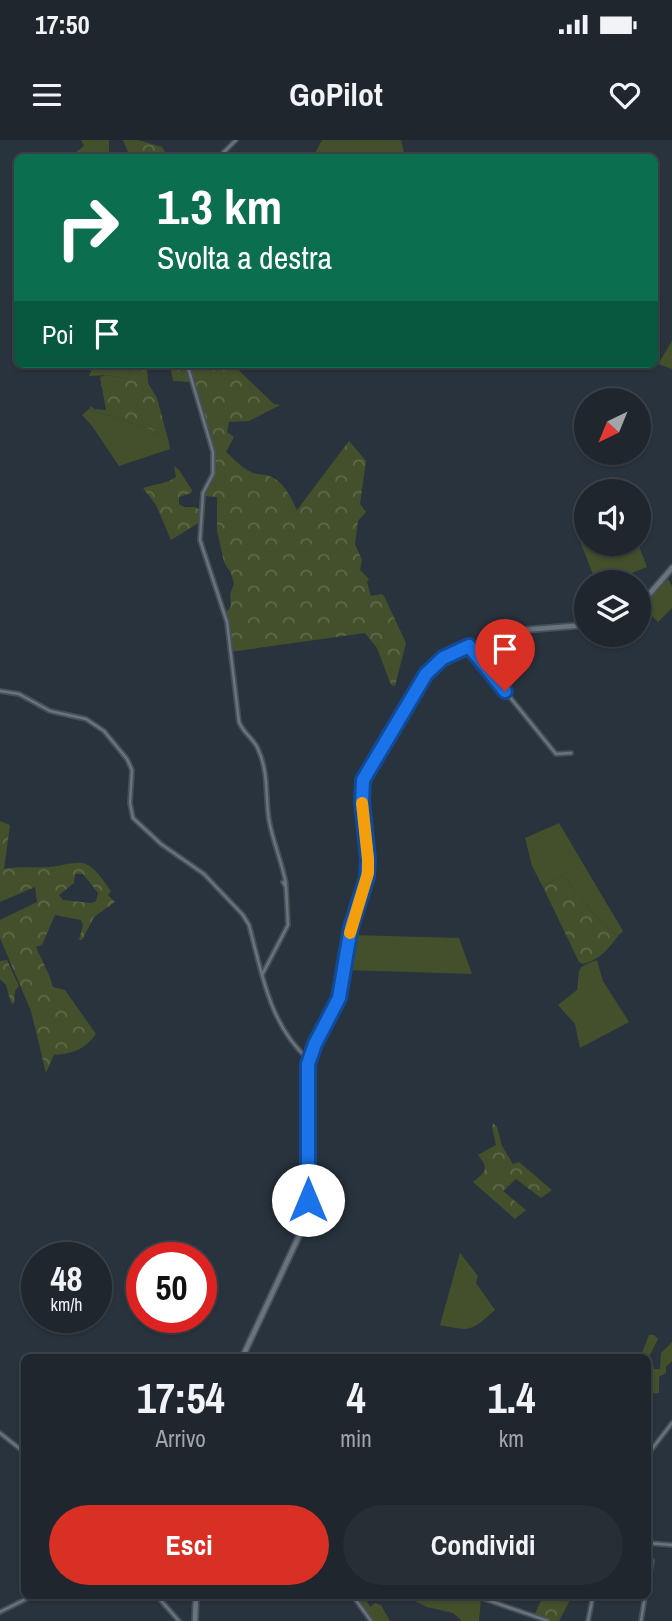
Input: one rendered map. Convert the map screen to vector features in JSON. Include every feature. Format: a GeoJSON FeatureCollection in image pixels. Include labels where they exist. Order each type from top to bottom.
{"type":"FeatureCollection","features":[{"type":"Feature","properties":{"kind":"main road"},"geometry":{"type":"LineString","coordinates":[[651,592],[672,568]]}},
{"type":"Feature","properties":{"kind":"main road"},"geometry":{"type":"LineString","coordinates":[[244,1354],[306,1221],[309,1059],[339,998],[351,927],[367,877],[363,780],[426,674],[443,658],[515,630],[574,626]]}},
{"type":"Feature","properties":{"kind":"main road"},"geometry":{"type":"LineString","coordinates":[[195,1621],[196,1599]]}},
{"type":"Feature","properties":{"kind":"street"},"geometry":{"type":"LineString","coordinates":[[222,154],[236,140]]}},
{"type":"Feature","properties":{"kind":"street"},"geometry":{"type":"LineString","coordinates":[[188,368],[214,460],[212,477],[203,493],[200,540],[227,622],[238,718],[246,735],[258,748],[264,768],[269,793],[269,819],[284,883],[288,925],[262,975]]}},
{"type":"Feature","properties":{"kind":"street"},"geometry":{"type":"LineString","coordinates":[[469,646],[556,754],[571,753]]}},
{"type":"Feature","properties":{"kind":"street"},"geometry":{"type":"LineString","coordinates":[[0,691],[19,694],[51,711],[86,719],[104,731],[129,762],[132,770],[130,803],[133,818],[161,845],[204,874],[243,915],[249,925],[273,1010],[309,1059]]}},
{"type":"Feature","properties":{"kind":"street"},"geometry":{"type":"LineString","coordinates":[[651,1450],[672,1423]]}},
{"type":"Feature","properties":{"kind":"street"},"geometry":{"type":"LineString","coordinates":[[0,1433],[21,1450]]}},
{"type":"Feature","properties":{"kind":"street"},"geometry":{"type":"LineString","coordinates":[[651,1543],[672,1545]]}},
{"type":"Feature","properties":{"kind":"street"},"geometry":{"type":"LineString","coordinates":[[651,1566],[652,1561]]}},
{"type":"Feature","properties":{"kind":"street"},"geometry":{"type":"LineString","coordinates":[[0,1612],[26,1599]]}},
{"type":"Feature","properties":{"kind":"street"},"geometry":{"type":"LineString","coordinates":[[160,1599],[179,1621]]}},
{"type":"Feature","properties":{"kind":"street"},"geometry":{"type":"LineString","coordinates":[[355,1599],[371,1621]]}},
{"type":"Feature","properties":{"kind":"street"},"geometry":{"type":"LineString","coordinates":[[493,1599],[548,1621]]}},
{"type":"Feature","properties":{"kind":"street"},"geometry":{"type":"LineString","coordinates":[[588,1621],[592,1599]]}},
{"type":"Feature","properties":{"kind":"street"},"geometry":{"type":"LineString","coordinates":[[641,1621],[645,1599]]}},
{"type":"Feature","properties":{"kind":"green space"},"geometry":{"type":"Polygon","coordinates":[[[81,140],[109,140],[109,154],[74,154],[84,146],[81,140]]]}},
{"type":"Feature","properties":{"kind":"green space"},"geometry":{"type":"Polygon","coordinates":[[[123,140],[138,140],[162,147],[166,154],[129,154],[123,140]]]}},
{"type":"Feature","properties":{"kind":"green space"},"geometry":{"type":"Polygon","coordinates":[[[322,140],[401,140],[404,154],[315,154],[322,140]]]}},
{"type":"Feature","properties":{"kind":"green space"},"geometry":{"type":"Polygon","coordinates":[[[672,341],[672,369],[658,364],[672,341]]]}},
{"type":"Feature","properties":{"kind":"green space"},"geometry":{"type":"Polygon","coordinates":[[[92,368],[129,368],[130,379],[106,375],[89,376],[92,368]]]}},
{"type":"Feature","properties":{"kind":"green space"},"geometry":{"type":"Polygon","coordinates":[[[129,368],[147,368],[148,383],[157,398],[169,443],[152,430],[89,409],[91,406],[94,409],[106,410],[100,377],[106,375],[130,379],[129,368]]]}},
{"type":"Feature","properties":{"kind":"green space"},"geometry":{"type":"Polygon","coordinates":[[[171,368],[236,368],[274,404],[280,405],[249,421],[229,422],[227,432],[234,437],[226,452],[249,471],[269,476],[279,482],[297,510],[349,441],[366,461],[360,504],[366,512],[358,521],[355,544],[362,560],[360,570],[369,579],[367,582],[371,596],[384,596],[406,643],[395,686],[391,685],[377,648],[365,633],[230,652],[225,614],[231,606],[230,594],[234,584],[224,562],[217,531],[217,497],[202,496],[212,472],[213,456],[190,382],[173,381],[171,368]]]}},
{"type":"Feature","properties":{"kind":"green space"},"geometry":{"type":"Polygon","coordinates":[[[89,409],[152,430],[169,443],[170,449],[119,466],[82,415],[89,409]]]}},
{"type":"Feature","properties":{"kind":"green space"},"geometry":{"type":"Polygon","coordinates":[[[174,466],[192,490],[191,493],[179,497],[179,504],[201,510],[200,522],[171,540],[156,505],[143,488],[165,483],[176,477],[174,466]]]}},
{"type":"Feature","properties":{"kind":"green space"},"geometry":{"type":"Polygon","coordinates":[[[586,556],[643,556],[647,567],[639,570],[591,570],[586,556]]]}},
{"type":"Feature","properties":{"kind":"green space"},"geometry":{"type":"Polygon","coordinates":[[[667,577],[672,586],[672,608],[658,622],[651,617],[651,595],[667,577]]]}},
{"type":"Feature","properties":{"kind":"green space"},"geometry":{"type":"Polygon","coordinates":[[[0,821],[10,825],[4,869],[84,863],[101,877],[111,891],[108,895],[115,902],[94,917],[82,940],[79,940],[83,925],[81,920],[55,915],[42,945],[36,947],[53,987],[65,990],[96,1034],[78,1050],[54,1055],[46,1073],[31,1011],[0,938],[0,920],[37,902],[35,887],[0,902],[0,821]],[[75,874],[74,883],[59,895],[63,900],[91,903],[96,901],[98,893],[83,874],[75,874]]]}},
{"type":"Feature","properties":{"kind":"green space"},"geometry":{"type":"Polygon","coordinates":[[[559,823],[623,931],[618,936],[596,916],[563,875],[543,887],[532,866],[525,838],[559,823]]]}},
{"type":"Feature","properties":{"kind":"green space"},"geometry":{"type":"Polygon","coordinates":[[[563,875],[596,916],[618,936],[598,957],[582,964],[543,887],[563,875]]]}},
{"type":"Feature","properties":{"kind":"green space"},"geometry":{"type":"Polygon","coordinates":[[[351,935],[459,938],[472,974],[346,970],[351,935]]]}},
{"type":"Feature","properties":{"kind":"green space"},"geometry":{"type":"Polygon","coordinates":[[[7,960],[19,986],[15,991],[14,1004],[11,1003],[6,985],[0,979],[0,961],[7,960]]]}},
{"type":"Feature","properties":{"kind":"green space"},"geometry":{"type":"Polygon","coordinates":[[[597,960],[603,981],[629,1022],[580,1048],[575,1024],[558,1005],[577,990],[581,967],[597,960]]]}},
{"type":"Feature","properties":{"kind":"green space"},"geometry":{"type":"Polygon","coordinates":[[[493,1123],[513,1164],[519,1162],[552,1190],[541,1198],[516,1179],[503,1191],[526,1210],[515,1219],[473,1182],[485,1170],[478,1155],[496,1145],[493,1123]]]}},
{"type":"Feature","properties":{"kind":"green space"},"geometry":{"type":"Polygon","coordinates":[[[460,1253],[478,1276],[476,1283],[495,1310],[475,1326],[465,1329],[440,1325],[460,1253]]]}},
{"type":"Feature","properties":{"kind":"green space"},"geometry":{"type":"Polygon","coordinates":[[[649,1335],[654,1335],[658,1339],[650,1354],[641,1354],[649,1335]]]}},
{"type":"Feature","properties":{"kind":"green space"},"geometry":{"type":"Polygon","coordinates":[[[672,1342],[672,1361],[666,1367],[666,1373],[659,1377],[659,1393],[651,1394],[651,1359],[654,1369],[660,1369],[661,1353],[672,1342]]]}},
{"type":"Feature","properties":{"kind":"green space"},"geometry":{"type":"Polygon","coordinates":[[[366,1599],[370,1607],[375,1603],[381,1605],[390,1621],[372,1621],[358,1602],[366,1599]]]}},
{"type":"Feature","properties":{"kind":"green space"},"geometry":{"type":"Polygon","coordinates":[[[411,1599],[481,1599],[479,1621],[462,1621],[453,1613],[427,1607],[411,1599]]]}},
{"type":"Feature","properties":{"kind":"green space"},"geometry":{"type":"Polygon","coordinates":[[[542,1599],[570,1599],[559,1621],[550,1621],[535,1614],[542,1599]]]}},
{"type":"Feature","properties":{"kind":"slow traffic"},"geometry":{"type":"LineString","coordinates":[[350,933],[368,873],[362,803]]}},
{"type":"Feature","properties":{"kind":"route"},"geometry":{"type":"LineString","coordinates":[[308,1200],[308,1064],[315,1044],[339,998],[351,927],[367,877],[363,780],[426,674],[443,658],[469,646],[505,691]]}}]}
